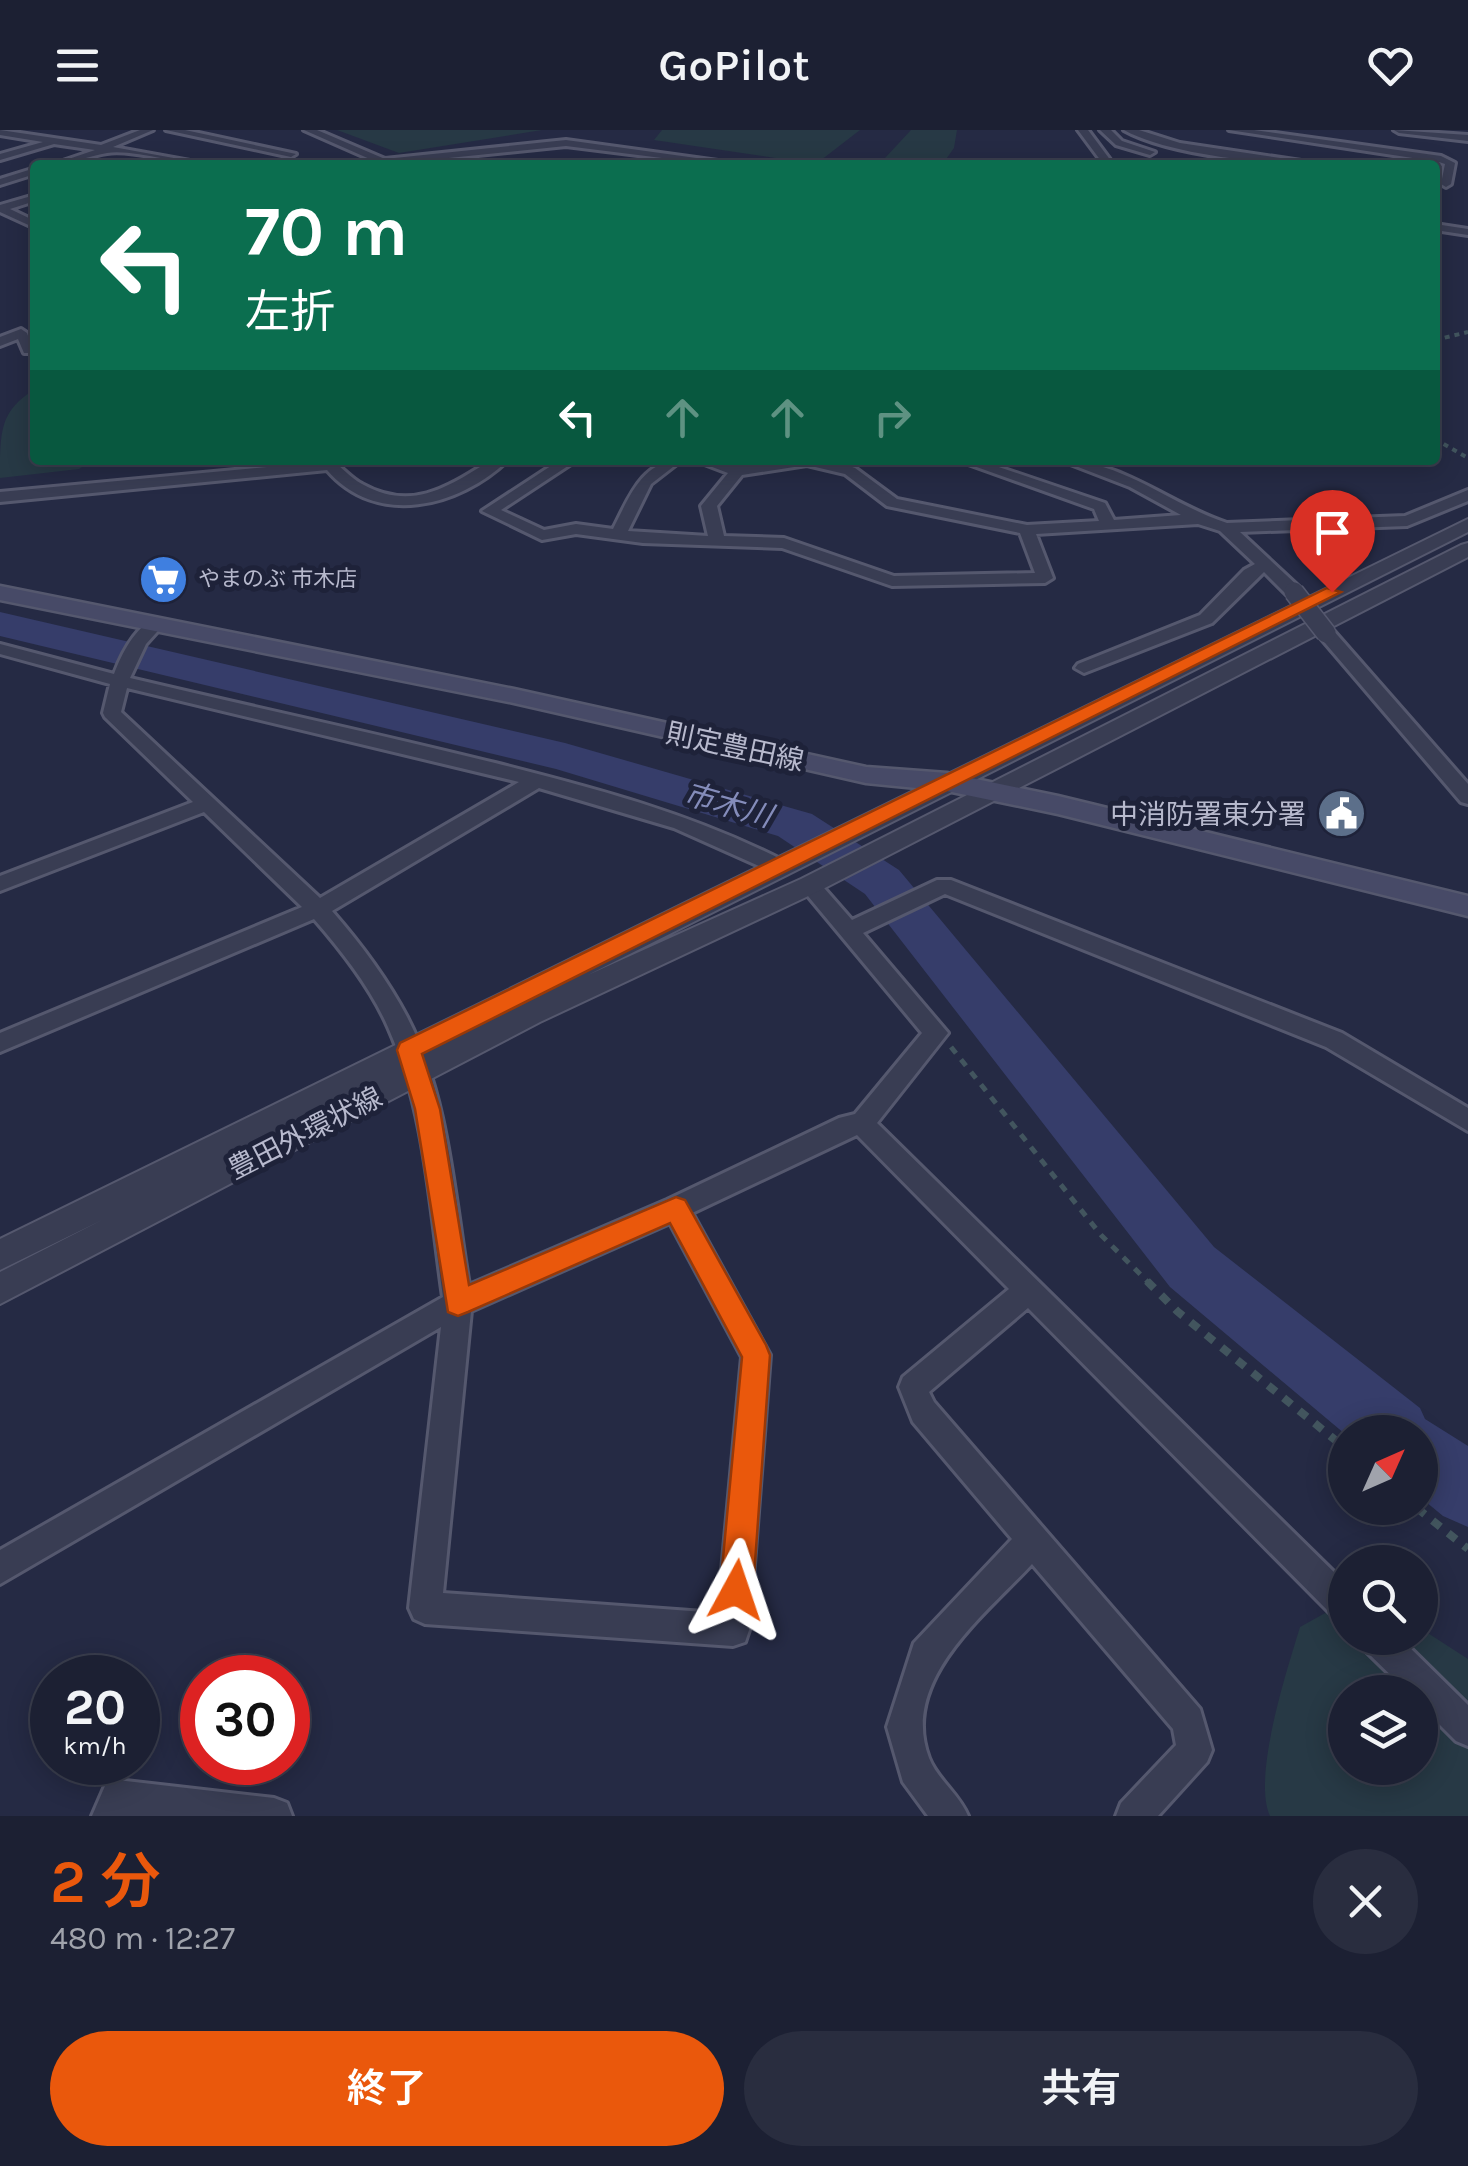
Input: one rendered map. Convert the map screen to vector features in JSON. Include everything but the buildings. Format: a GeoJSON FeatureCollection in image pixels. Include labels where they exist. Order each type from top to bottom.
{"type":"FeatureCollection","features":[{"type":"Feature","properties":{"kind":"main road","name":"則定豊田線"},"geometry":{"type":"LineString","coordinates":[[0,594],[149,629],[514,696],[866,776],[947,782],[992,791],[1468,906]]}},
{"type":"Feature","properties":{"kind":"street"},"geometry":{"type":"LineString","coordinates":[[71,160],[148,130]]}},
{"type":"Feature","properties":{"kind":"street"},"geometry":{"type":"LineString","coordinates":[[171,130],[291,154]]}},
{"type":"Feature","properties":{"kind":"street"},"geometry":{"type":"LineString","coordinates":[[308,130],[379,160]]}},
{"type":"Feature","properties":{"kind":"street"},"geometry":{"type":"LineString","coordinates":[[566,143],[579,130]]}},
{"type":"Feature","properties":{"kind":"street"},"geometry":{"type":"LineString","coordinates":[[1083,130],[1105,160]]}},
{"type":"Feature","properties":{"kind":"street"},"geometry":{"type":"LineString","coordinates":[[1106,130],[1119,143],[1141,150],[1176,154],[1179,146]]}},
{"type":"Feature","properties":{"kind":"street"},"geometry":{"type":"LineString","coordinates":[[1129,130],[1179,146],[1286,160]]}},
{"type":"Feature","properties":{"kind":"street"},"geometry":{"type":"LineString","coordinates":[[1234,130],[1446,160],[1450,162],[1446,184]]}},
{"type":"Feature","properties":{"kind":"street"},"geometry":{"type":"LineString","coordinates":[[1398,130],[1468,138]]}},
{"type":"Feature","properties":{"kind":"street"},"geometry":{"type":"LineString","coordinates":[[0,132],[177,160]]}},
{"type":"Feature","properties":{"kind":"street"},"geometry":{"type":"LineString","coordinates":[[0,156],[62,139]]}},
{"type":"Feature","properties":{"kind":"street"},"geometry":{"type":"LineString","coordinates":[[399,160],[566,143],[702,160]]}},
{"type":"Feature","properties":{"kind":"street"},"geometry":{"type":"LineString","coordinates":[[474,150],[482,160]]}},
{"type":"Feature","properties":{"kind":"street"},"geometry":{"type":"LineString","coordinates":[[158,160],[165,158]]}},
{"type":"Feature","properties":{"kind":"street"},"geometry":{"type":"LineString","coordinates":[[0,182],[30,173]]}},
{"type":"Feature","properties":{"kind":"street"},"geometry":{"type":"LineString","coordinates":[[1,208],[30,199]]}},
{"type":"Feature","properties":{"kind":"street"},"geometry":{"type":"LineString","coordinates":[[1,208],[30,222]]}},
{"type":"Feature","properties":{"kind":"street"},"geometry":{"type":"LineString","coordinates":[[1440,228],[1468,232]]}},
{"type":"Feature","properties":{"kind":"street"},"geometry":{"type":"LineString","coordinates":[[0,342],[21,333],[30,350]]}},
{"type":"Feature","properties":{"kind":"street"},"geometry":{"type":"LineString","coordinates":[[0,497],[302,465]]}},
{"type":"Feature","properties":{"kind":"street"},"geometry":{"type":"LineString","coordinates":[[333,465],[355,488],[400,503],[424,504],[491,465]]}},
{"type":"Feature","properties":{"kind":"street"},"geometry":{"type":"LineString","coordinates":[[562,465],[490,511],[542,535],[576,529],[798,546],[892,581],[1045,578],[1027,530]]}},
{"type":"Feature","properties":{"kind":"street"},"geometry":{"type":"LineString","coordinates":[[619,533],[645,482],[667,465]]}},
{"type":"Feature","properties":{"kind":"street"},"geometry":{"type":"LineString","coordinates":[[715,465],[736,472],[781,465]]}},
{"type":"Feature","properties":{"kind":"street"},"geometry":{"type":"LineString","coordinates":[[835,465],[850,471],[892,503],[1027,530],[1198,519]]}},
{"type":"Feature","properties":{"kind":"street"},"geometry":{"type":"LineString","coordinates":[[979,465],[1100,506],[1108,527]]}},
{"type":"Feature","properties":{"kind":"street"},"geometry":{"type":"LineString","coordinates":[[1081,465],[1135,484],[1198,519],[1226,528],[1407,521],[1468,494]]}},
{"type":"Feature","properties":{"kind":"street"},"geometry":{"type":"LineString","coordinates":[[717,540],[710,506],[736,472]]}},
{"type":"Feature","properties":{"kind":"street","name":"豊田外環状線"},"geometry":{"type":"LineString","coordinates":[[0,1255],[413,1062],[530,1014],[803,871],[852,831],[1468,525]]}},
{"type":"Feature","properties":{"kind":"street"},"geometry":{"type":"LineString","coordinates":[[1226,528],[1294,592],[1468,797]]}},
{"type":"Feature","properties":{"kind":"street","name":"豊田外環状線"},"geometry":{"type":"LineString","coordinates":[[803,871],[881,849],[1468,549]]}},
{"type":"Feature","properties":{"kind":"street"},"geometry":{"type":"LineString","coordinates":[[1084,668],[1206,618],[1250,573],[1266,565]]}},
{"type":"Feature","properties":{"kind":"street"},"geometry":{"type":"LineString","coordinates":[[149,629],[118,682],[112,713],[204,805],[318,909],[360,961],[397,1020],[427,1109],[458,1303],[425,1608],[733,1630],[756,1355],[676,1208]]}},
{"type":"Feature","properties":{"kind":"street"},"geometry":{"type":"LineString","coordinates":[[0,649],[118,682],[536,780],[732,840],[803,871],[934,1031],[862,1124],[848,1125],[676,1208],[458,1303],[0,1568]]}},
{"type":"Feature","properties":{"kind":"street"},"geometry":{"type":"LineString","coordinates":[[0,1043],[318,909],[536,780]]}},
{"type":"Feature","properties":{"kind":"street"},"geometry":{"type":"LineString","coordinates":[[1,880],[204,805]]}},
{"type":"Feature","properties":{"kind":"street"},"geometry":{"type":"LineString","coordinates":[[850,930],[944,885],[1334,1040],[1468,1121]]}},
{"type":"Feature","properties":{"kind":"street","name":"豊田外環状線"},"geometry":{"type":"LineString","coordinates":[[0,1289],[413,1062]]}},
{"type":"Feature","properties":{"kind":"street"},"geometry":{"type":"LineString","coordinates":[[862,1124],[1328,1589]]}},
{"type":"Feature","properties":{"kind":"street"},"geometry":{"type":"LineString","coordinates":[[1029,1290],[913,1387],[923,1412],[1188,1721],[1195,1750],[1134,1816]]}},
{"type":"Feature","properties":{"kind":"street"},"geometry":{"type":"LineString","coordinates":[[950,1816],[915,1770],[904,1727],[926,1655],[1033,1540]]}},
{"type":"Feature","properties":{"kind":"street"},"geometry":{"type":"LineString","coordinates":[[1394,1655],[1468,1728]]}},
{"type":"Feature","properties":{"kind":"street"},"geometry":{"type":"LineString","coordinates":[[110,1816],[117,1798],[274,1816]]}},
{"type":"Feature","properties":{"kind":"path"},"geometry":{"type":"LineString","coordinates":[[1440,339],[1468,332]]}},
{"type":"Feature","properties":{"kind":"path"},"geometry":{"type":"LineString","coordinates":[[1440,442],[1468,458]]}},
{"type":"Feature","properties":{"kind":"path"},"geometry":{"type":"LineString","coordinates":[[934,1031],[958,1054],[1114,1248],[1177,1311],[1328,1434]]}},
{"type":"Feature","properties":{"kind":"path"},"geometry":{"type":"LineString","coordinates":[[1438,1525],[1468,1549]]}},
{"type":"Feature","properties":{"kind":"shaded area"},"geometry":{"type":"Polygon","coordinates":[[[337,130],[542,130],[399,153],[337,130]]]}},
{"type":"Feature","properties":{"kind":"shaded area"},"geometry":{"type":"Polygon","coordinates":[[[662,130],[860,130],[821,160],[789,160],[654,140],[662,130]]]}},
{"type":"Feature","properties":{"kind":"shaded area"},"geometry":{"type":"Polygon","coordinates":[[[911,130],[957,130],[954,148],[946,160],[885,158],[911,130]]]}},
{"type":"Feature","properties":{"kind":"shaded area"},"geometry":{"type":"Polygon","coordinates":[[[30,392],[30,465],[85,465],[79,469],[0,478],[4,424],[30,392]]]}},
{"type":"Feature","properties":{"kind":"shaded area"},"geometry":{"type":"Polygon","coordinates":[[[1328,1611],[1328,1655],[1438,1655],[1438,1640],[1468,1659],[1468,1816],[1270,1816],[1265,1776],[1280,1695],[1300,1627],[1328,1611]]]}},
{"type":"Feature","properties":{"kind":"waterway","name":"市木川"},"geometry":{"type":"LineString","coordinates":[[0,624],[565,757],[795,825],[882,882],[1192,1267],[1375,1415]]}},
{"type":"Feature","properties":{"kind":"waterway","name":"市木川"},"geometry":{"type":"LineString","coordinates":[[1438,1467],[1468,1491]]}},
{"type":"Feature","properties":{"kind":"place","name":"やまのぶ 市木店"},"geometry":{"type":"Point","coordinates":[163,579]}},
{"type":"Feature","properties":{"kind":"place","name":"中消防署東分署"},"geometry":{"type":"Point","coordinates":[1341,814]}},
{"type":"Feature","properties":{"kind":"route"},"geometry":{"type":"LineString","coordinates":[[736,1590],[756,1355],[676,1208],[458,1303],[427,1109],[408,1050],[1332,592]]}}]}
